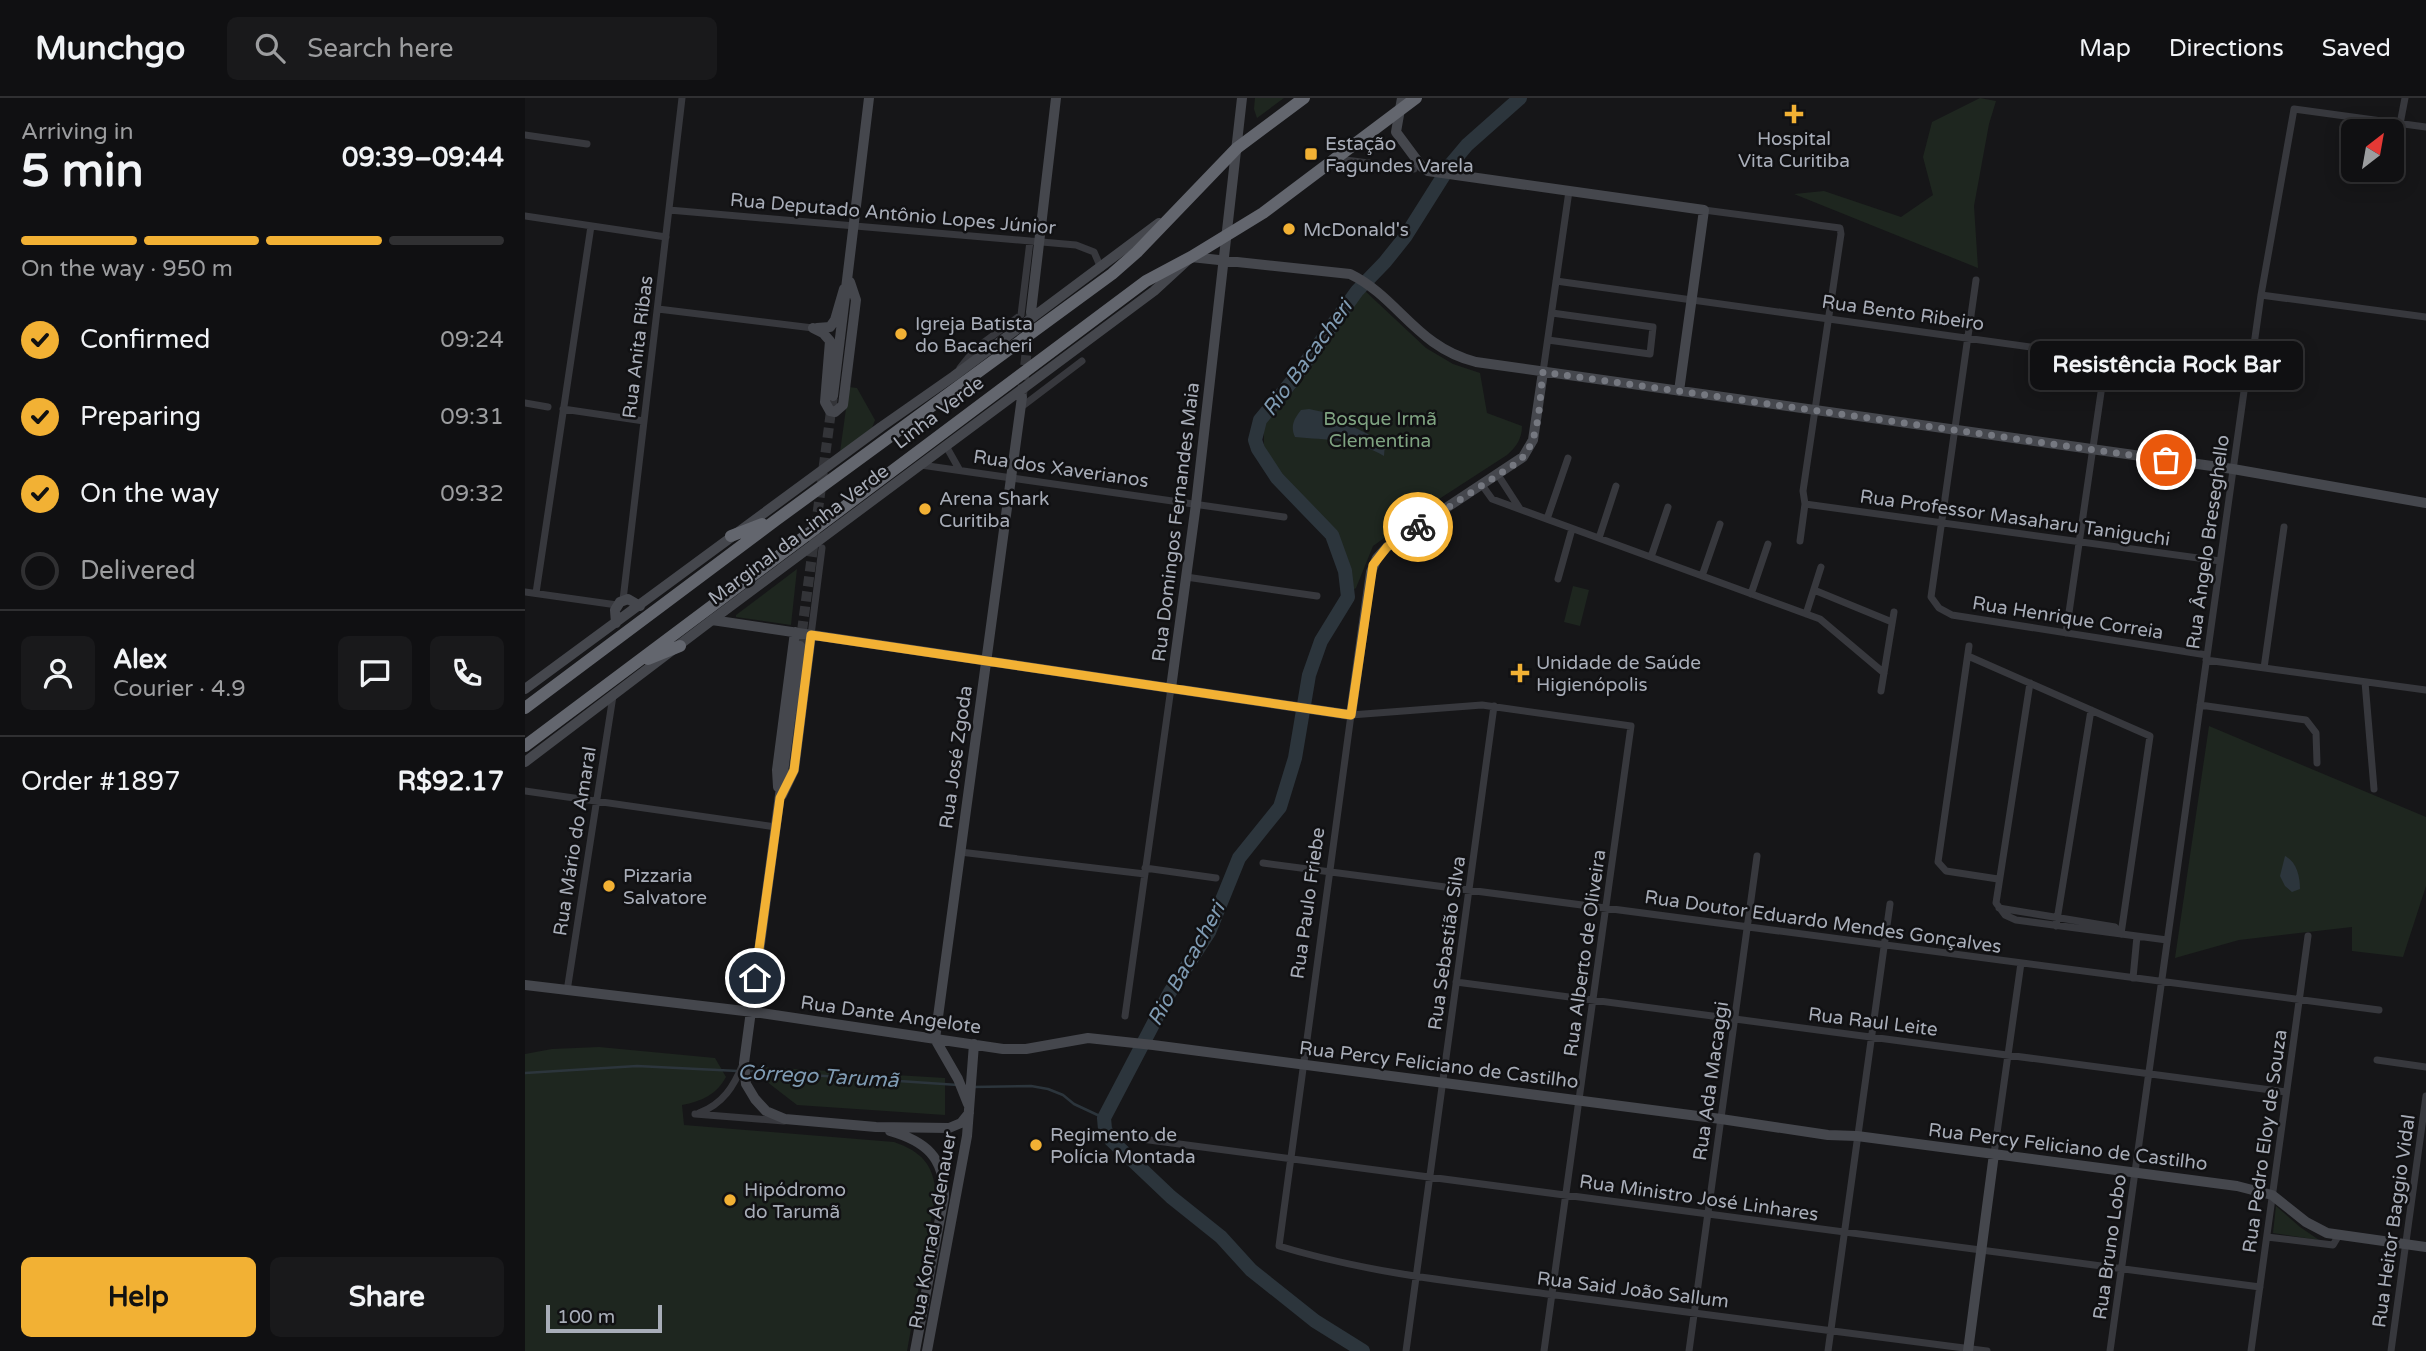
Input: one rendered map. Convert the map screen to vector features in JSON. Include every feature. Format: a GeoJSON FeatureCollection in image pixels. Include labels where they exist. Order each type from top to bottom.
{"type":"FeatureCollection","features":[{"type":"Feature","properties":{"kind":"highway","name":"Linha Verde"},"geometry":{"type":"LineString","coordinates":[[525,708],[1112,274],[1137,252],[1237,148],[1304,98]]}},
{"type":"Feature","properties":{"kind":"highway","name":"Linha Verde"},"geometry":{"type":"LineString","coordinates":[[525,746],[1146,281],[1227,236],[1338,159],[1416,98]]}},
{"type":"Feature","properties":{"kind":"highway"},"geometry":{"type":"LineString","coordinates":[[731,536],[776,520]]}},
{"type":"Feature","properties":{"kind":"highway"},"geometry":{"type":"LineString","coordinates":[[628,668],[680,646]]}},
{"type":"Feature","properties":{"kind":"main road"},"geometry":{"type":"LineString","coordinates":[[834,396],[869,98]]}},
{"type":"Feature","properties":{"kind":"main road"},"geometry":{"type":"LineString","coordinates":[[1031,312],[1035,241],[1056,98]]}},
{"type":"Feature","properties":{"kind":"main road","name":"Rua Domingos Fernandes Maia"},"geometry":{"type":"LineString","coordinates":[[1171,688],[1196,504],[1243,98]]}},
{"type":"Feature","properties":{"kind":"main road"},"geometry":{"type":"LineString","coordinates":[[1402,98],[1396,128],[1398,135],[1422,167],[1437,173],[1704,211],[1679,391]]}},
{"type":"Feature","properties":{"kind":"main road","name":"Marginal da Linha Verde"},"geometry":{"type":"LineString","coordinates":[[525,689],[1101,268],[1187,201]]}},
{"type":"Feature","properties":{"kind":"main road"},"geometry":{"type":"LineString","coordinates":[[1191,257],[1350,274],[1371,287],[1424,336],[1455,355],[1476,362],[2233,469],[2426,503]]}},
{"type":"Feature","properties":{"kind":"main road","name":"Marginal da Linha Verde"},"geometry":{"type":"LineString","coordinates":[[525,762],[1154,291],[1191,257]]}},
{"type":"Feature","properties":{"kind":"main road"},"geometry":{"type":"LineString","coordinates":[[813,328],[823,333],[830,341],[825,402],[830,411],[835,412],[843,405],[856,300],[849,279]]}},
{"type":"Feature","properties":{"kind":"main road"},"geometry":{"type":"LineString","coordinates":[[813,328],[830,327],[849,279]]}},
{"type":"Feature","properties":{"kind":"main road"},"geometry":{"type":"LineString","coordinates":[[1482,485],[1523,457],[1531,446],[1543,372]]}},
{"type":"Feature","properties":{"kind":"main road","name":"Rua José Zgoda"},"geometry":{"type":"LineString","coordinates":[[935,1039],[1021,402]]}},
{"type":"Feature","properties":{"kind":"main road","name":"Rua Paulo Friebe"},"geometry":{"type":"LineString","coordinates":[[1351,715],[1373,565],[1387,547],[1482,485]]}},
{"type":"Feature","properties":{"kind":"main road"},"geometry":{"type":"LineString","coordinates":[[616,623],[620,603],[633,601],[640,606]]}},
{"type":"Feature","properties":{"kind":"main road"},"geometry":{"type":"LineString","coordinates":[[712,620],[1351,715]]}},
{"type":"Feature","properties":{"kind":"main road"},"geometry":{"type":"LineString","coordinates":[[780,798],[776,770],[795,632]]}},
{"type":"Feature","properties":{"kind":"main road"},"geometry":{"type":"LineString","coordinates":[[780,798],[794,770],[811,635]]}},
{"type":"Feature","properties":{"kind":"main road"},"geometry":{"type":"LineString","coordinates":[[800,646],[741,1077],[760,1105],[774,1115],[795,1122],[949,1128],[961,1124],[969,1111]]}},
{"type":"Feature","properties":{"kind":"main road","name":"Rua Dante Angelote"},"geometry":{"type":"LineString","coordinates":[[525,985],[751,1012],[1014,1049],[1088,1038],[1153,1045]]}},
{"type":"Feature","properties":{"kind":"main road","name":"Rua Konrad Adenauer"},"geometry":{"type":"LineString","coordinates":[[927,1351],[967,1136],[969,1111],[967,1094],[935,1039]]}},
{"type":"Feature","properties":{"kind":"main road"},"geometry":{"type":"LineString","coordinates":[[967,1094],[974,1045]]}},
{"type":"Feature","properties":{"kind":"main road","name":"Rua Percy Feliciano de Castilho"},"geometry":{"type":"LineString","coordinates":[[1153,1045],[1721,1119],[1750,1119],[1827,1129],[1857,1136],[2237,1186],[2272,1195]]}},
{"type":"Feature","properties":{"kind":"main road","name":"Rua Konrad Adenauer"},"geometry":{"type":"LineString","coordinates":[[876,1127],[925,1146],[937,1161],[944,1178],[944,1197],[915,1351]]}},
{"type":"Feature","properties":{"kind":"main road"},"geometry":{"type":"LineString","coordinates":[[1968,1350],[1994,1154]]}},
{"type":"Feature","properties":{"kind":"main road"},"geometry":{"type":"LineString","coordinates":[[2272,1195],[2314,1227],[2327,1233],[2426,1247]]}},
{"type":"Feature","properties":{"kind":"street","name":"Rua Anita Ribas"},"geometry":{"type":"LineString","coordinates":[[620,603],[682,98]]}},
{"type":"Feature","properties":{"kind":"street"},"geometry":{"type":"LineString","coordinates":[[2401,119],[2405,98]]}},
{"type":"Feature","properties":{"kind":"street","name":"Rua Ângelo Breseghello"},"geometry":{"type":"LineString","coordinates":[[2162,982],[2246,377],[2252,366],[2261,295],[2294,109],[2365,119]]}},
{"type":"Feature","properties":{"kind":"street"},"geometry":{"type":"LineString","coordinates":[[2405,125],[2426,127]]}},
{"type":"Feature","properties":{"kind":"street"},"geometry":{"type":"LineString","coordinates":[[525,135],[587,144]]}},
{"type":"Feature","properties":{"kind":"street"},"geometry":{"type":"LineString","coordinates":[[1338,159],[1414,169]]}},
{"type":"Feature","properties":{"kind":"street"},"geometry":{"type":"LineString","coordinates":[[1543,372],[1569,191]]}},
{"type":"Feature","properties":{"kind":"street","name":"Rua Deputado Antônio Lopes Júnior"},"geometry":{"type":"LineString","coordinates":[[669,210],[1035,241],[1089,248],[1098,257],[1101,268]]}},
{"type":"Feature","properties":{"kind":"street"},"geometry":{"type":"LineString","coordinates":[[1704,211],[1840,228],[1803,491],[1805,504],[1800,541]]}},
{"type":"Feature","properties":{"kind":"street"},"geometry":{"type":"LineString","coordinates":[[525,216],[666,237]]}},
{"type":"Feature","properties":{"kind":"street"},"geometry":{"type":"LineString","coordinates":[[536,593],[590,226]]}},
{"type":"Feature","properties":{"kind":"street"},"geometry":{"type":"LineString","coordinates":[[954,376],[976,348],[1021,315],[1035,241]]}},
{"type":"Feature","properties":{"kind":"street","name":"Rua Bento Ribeiro"},"geometry":{"type":"LineString","coordinates":[[1556,281],[2246,377]]}},
{"type":"Feature","properties":{"kind":"street"},"geometry":{"type":"LineString","coordinates":[[1942,523],[1976,281]]}},
{"type":"Feature","properties":{"kind":"street"},"geometry":{"type":"LineString","coordinates":[[2261,295],[2426,317]]}},
{"type":"Feature","properties":{"kind":"street"},"geometry":{"type":"LineString","coordinates":[[658,309],[813,328]]}},
{"type":"Feature","properties":{"kind":"street"},"geometry":{"type":"LineString","coordinates":[[1548,340],[1650,354],[1653,327],[1552,313]]}},
{"type":"Feature","properties":{"kind":"street"},"geometry":{"type":"LineString","coordinates":[[2066,633],[2106,358]]}},
{"type":"Feature","properties":{"kind":"street"},"geometry":{"type":"LineString","coordinates":[[1021,402],[1082,361]]}},
{"type":"Feature","properties":{"kind":"street"},"geometry":{"type":"LineString","coordinates":[[525,403],[548,407]]}},
{"type":"Feature","properties":{"kind":"street"},"geometry":{"type":"LineString","coordinates":[[563,409],[644,421]]}},
{"type":"Feature","properties":{"kind":"street","name":"Rua dos Xaverianos"},"geometry":{"type":"LineString","coordinates":[[946,446],[959,469]]}},
{"type":"Feature","properties":{"kind":"street"},"geometry":{"type":"LineString","coordinates":[[1546,519],[1568,458]]}},
{"type":"Feature","properties":{"kind":"street","name":"Rua dos Xaverianos"},"geometry":{"type":"LineString","coordinates":[[921,465],[1284,517]]}},
{"type":"Feature","properties":{"kind":"street"},"geometry":{"type":"LineString","coordinates":[[1498,475],[1521,510]]}},
{"type":"Feature","properties":{"kind":"street"},"geometry":{"type":"LineString","coordinates":[[1482,485],[1492,499],[1820,619],[1884,673]]}},
{"type":"Feature","properties":{"kind":"street"},"geometry":{"type":"LineString","coordinates":[[1599,538],[1616,486]]}},
{"type":"Feature","properties":{"kind":"street","name":"Rua Professor Masaharu Taniguchi"},"geometry":{"type":"LineString","coordinates":[[1805,504],[2220,561]]}},
{"type":"Feature","properties":{"kind":"street"},"geometry":{"type":"LineString","coordinates":[[1651,557],[1668,507]]}},
{"type":"Feature","properties":{"kind":"street","name":"Rua Henrique Correia"},"geometry":{"type":"LineString","coordinates":[[1942,523],[1931,597],[1939,608],[1952,615],[2264,668],[2426,690]]}},
{"type":"Feature","properties":{"kind":"street"},"geometry":{"type":"LineString","coordinates":[[1702,576],[1720,524]]}},
{"type":"Feature","properties":{"kind":"street"},"geometry":{"type":"LineString","coordinates":[[2264,668],[2284,527]]}},
{"type":"Feature","properties":{"kind":"street"},"geometry":{"type":"LineString","coordinates":[[1558,579],[1572,528]]}},
{"type":"Feature","properties":{"kind":"street"},"geometry":{"type":"LineString","coordinates":[[1751,594],[1768,544]]}},
{"type":"Feature","properties":{"kind":"street"},"geometry":{"type":"LineString","coordinates":[[811,635],[822,548]]}},
{"type":"Feature","properties":{"kind":"street"},"geometry":{"type":"LineString","coordinates":[[1806,614],[1821,567]]}},
{"type":"Feature","properties":{"kind":"street"},"geometry":{"type":"LineString","coordinates":[[1186,577],[1317,596]]}},
{"type":"Feature","properties":{"kind":"street"},"geometry":{"type":"LineString","coordinates":[[1814,590],[1892,622]]}},
{"type":"Feature","properties":{"kind":"street"},"geometry":{"type":"LineString","coordinates":[[525,592],[620,603]]}},
{"type":"Feature","properties":{"kind":"street"},"geometry":{"type":"LineString","coordinates":[[1881,691],[1893,612]]}},
{"type":"Feature","properties":{"kind":"street"},"geometry":{"type":"LineString","coordinates":[[1969,646],[1938,862],[1946,871],[1998,879]]}},
{"type":"Feature","properties":{"kind":"street"},"geometry":{"type":"LineString","coordinates":[[1968,656],[2146,734],[2151,740],[2121,933]]}},
{"type":"Feature","properties":{"kind":"street"},"geometry":{"type":"LineString","coordinates":[[2365,681],[2374,789]]}},
{"type":"Feature","properties":{"kind":"street"},"geometry":{"type":"LineString","coordinates":[[2030,683],[1998,879],[1996,900],[1999,908],[2057,923],[2115,927],[2121,933],[2167,940]]}},
{"type":"Feature","properties":{"kind":"street","name":"Rua Domingos Fernandes Maia"},"geometry":{"type":"LineString","coordinates":[[1125,1016],[1171,688]]}},
{"type":"Feature","properties":{"kind":"street","name":"Rua Mário do Amaral"},"geometry":{"type":"LineString","coordinates":[[567,991],[613,696]]}},
{"type":"Feature","properties":{"kind":"street"},"geometry":{"type":"LineString","coordinates":[[1351,715],[1471,705],[1494,706]]}},
{"type":"Feature","properties":{"kind":"street"},"geometry":{"type":"LineString","coordinates":[[2200,705],[2306,720],[2316,733],[2317,763]]}},
{"type":"Feature","properties":{"kind":"street","name":"Rua Alberto de Oliveira"},"geometry":{"type":"LineString","coordinates":[[1494,706],[1631,726],[1545,1351]]}},
{"type":"Feature","properties":{"kind":"street","name":"Rua Sebastião Silva"},"geometry":{"type":"LineString","coordinates":[[1406,1351],[1494,706]]}},
{"type":"Feature","properties":{"kind":"street"},"geometry":{"type":"LineString","coordinates":[[2057,923],[2091,710]]}},
{"type":"Feature","properties":{"kind":"street","name":"Rua Paulo Friebe"},"geometry":{"type":"LineString","coordinates":[[1279,1246],[1351,715]]}},
{"type":"Feature","properties":{"kind":"street"},"geometry":{"type":"LineString","coordinates":[[525,791],[776,827]]}},
{"type":"Feature","properties":{"kind":"street"},"geometry":{"type":"LineString","coordinates":[[960,852],[1216,878]]}},
{"type":"Feature","properties":{"kind":"street","name":"Rua Ada Macaggi"},"geometry":{"type":"LineString","coordinates":[[1689,1351],[1757,856]]}},
{"type":"Feature","properties":{"kind":"street","name":"Rua Doutor Eduardo Mendes Gonçalves"},"geometry":{"type":"LineString","coordinates":[[1263,863],[2379,1010]]}},
{"type":"Feature","properties":{"kind":"street"},"geometry":{"type":"LineString","coordinates":[[1828,1351],[1889,904]]}},
{"type":"Feature","properties":{"kind":"street"},"geometry":{"type":"LineString","coordinates":[[2133,978],[2137,936]]}},
{"type":"Feature","properties":{"kind":"street","name":"Rua Pedro Eloy de Souza"},"geometry":{"type":"LineString","coordinates":[[2251,1351],[2308,936]]}},
{"type":"Feature","properties":{"kind":"street"},"geometry":{"type":"LineString","coordinates":[[1994,1154],[2021,963]]}},
{"type":"Feature","properties":{"kind":"street","name":"Rua Raul Leite"},"geometry":{"type":"LineString","coordinates":[[1456,982],[2286,1092]]}},
{"type":"Feature","properties":{"kind":"street","name":"Rua Bruno Lobo"},"geometry":{"type":"LineString","coordinates":[[2110,1351],[2162,982]]}},
{"type":"Feature","properties":{"kind":"street"},"geometry":{"type":"LineString","coordinates":[[2378,1060],[2426,1067]]}},
{"type":"Feature","properties":{"kind":"street"},"geometry":{"type":"LineString","coordinates":[[741,1077],[721,1100],[695,1114],[795,1122]]}},
{"type":"Feature","properties":{"kind":"street","name":"Rua Heitor Baggio Vidal"},"geometry":{"type":"LineString","coordinates":[[2391,1351],[2426,1096]]}},
{"type":"Feature","properties":{"kind":"street","name":"Rua Ministro José Linhares"},"geometry":{"type":"LineString","coordinates":[[1133,1138],[2260,1287]]}},
{"type":"Feature","properties":{"kind":"street"},"geometry":{"type":"LineString","coordinates":[[2267,1237],[2333,1245],[2339,1235]]}},
{"type":"Feature","properties":{"kind":"street","name":"Rua Said João Sallum"},"geometry":{"type":"LineString","coordinates":[[1279,1246],[1339,1263],[1416,1277],[1987,1351]]}},
{"type":"Feature","properties":{"kind":"green space"},"geometry":{"type":"Polygon","coordinates":[[[1255,98],[1284,98],[1257,118],[1255,98]]]}},
{"type":"Feature","properties":{"kind":"green space"},"geometry":{"type":"Polygon","coordinates":[[[1980,98],[1996,101],[1989,124],[1974,206],[1978,268],[1794,194],[1824,191],[1901,217],[1933,195],[1923,157],[1932,122],[1980,98]]]}},
{"type":"Feature","properties":{"kind":"green space","name":"Bosque Irmã Clementina"},"geometry":{"type":"Polygon","coordinates":[[[1364,290],[1426,348],[1453,364],[1480,373],[1487,413],[1522,426],[1518,442],[1507,455],[1373,546],[1356,588],[1348,593],[1347,571],[1333,534],[1283,478],[1264,449],[1264,425],[1300,383],[1364,290]]]}},
{"type":"Feature","properties":{"kind":"green space"},"geometry":{"type":"Polygon","coordinates":[[[849,387],[857,388],[875,420],[872,428],[840,452],[849,387]]]}},
{"type":"Feature","properties":{"kind":"green space"},"geometry":{"type":"Polygon","coordinates":[[[797,569],[791,625],[736,617],[736,615],[797,569]]]}},
{"type":"Feature","properties":{"kind":"green space"},"geometry":{"type":"Polygon","coordinates":[[[1573,586],[1589,590],[1580,626],[1564,622],[1573,586]]]}},
{"type":"Feature","properties":{"kind":"green space"},"geometry":{"type":"Polygon","coordinates":[[[2209,726],[2426,817],[2426,886],[2403,957],[2352,951],[2352,927],[2239,940],[2175,958],[2209,726]]]}},
{"type":"Feature","properties":{"kind":"green space","name":"Hipódromo do Tarumã"},"geometry":{"type":"Polygon","coordinates":[[[599,1047],[715,1058],[726,1077],[708,1096],[682,1105],[684,1125],[894,1142],[919,1155],[929,1167],[936,1193],[907,1351],[525,1351],[525,1054],[552,1049],[599,1047]]]}},
{"type":"Feature","properties":{"kind":"green space"},"geometry":{"type":"Polygon","coordinates":[[[762,1067],[945,1078],[945,1115],[797,1105],[762,1078],[762,1067]]]}},
{"type":"Feature","properties":{"kind":"green space"},"geometry":{"type":"Polygon","coordinates":[[[2276,1206],[2300,1227],[2319,1240],[2273,1233],[2276,1206]]]}},
{"type":"Feature","properties":{"kind":"shaded area"},"geometry":{"type":"Polygon","coordinates":[[[1301,410],[1323,412],[1385,443],[1384,456],[1352,443],[1295,437],[1295,420],[1301,410]]]}},
{"type":"Feature","properties":{"kind":"shaded area"},"geometry":{"type":"Polygon","coordinates":[[[2285,856],[2295,866],[2299,880],[2300,889],[2292,892],[2280,876],[2285,856]]]}},
{"type":"Feature","properties":{"kind":"waterway","name":"Rio Bacacheri"},"geometry":{"type":"LineString","coordinates":[[1363,1351],[1315,1321],[1251,1270],[1221,1237],[1171,1197],[1111,1140],[1105,1129],[1104,1118],[1170,992],[1209,932],[1239,858],[1280,807],[1295,758],[1309,675],[1321,641],[1348,597],[1345,571],[1332,535],[1277,478],[1258,449],[1255,440],[1260,420],[1293,380],[1357,291],[1405,237],[1451,164],[1467,145],[1520,98]]}},
{"type":"Feature","properties":{"kind":"waterway","name":"Córrego Tarumã"},"geometry":{"type":"LineString","coordinates":[[525,1073],[637,1066],[738,1071]]}},
{"type":"Feature","properties":{"kind":"waterway","name":"Córrego Tarumã"},"geometry":{"type":"LineString","coordinates":[[749,1071],[958,1085]]}},
{"type":"Feature","properties":{"kind":"waterway","name":"Córrego Tarumã"},"geometry":{"type":"LineString","coordinates":[[972,1087],[1031,1086],[1048,1089],[1104,1118]]}},
{"type":"Feature","properties":{"kind":"tunnel"},"geometry":{"type":"LineString","coordinates":[[1022,395],[1031,312]]}},
{"type":"Feature","properties":{"kind":"tunnel"},"geometry":{"type":"LineString","coordinates":[[800,646],[833,396]]}},
{"type":"Feature","properties":{"kind":"way so far"},"geometry":{"type":"LineString","coordinates":[[1418,527],[1518,462],[1528,452],[1533,440],[1543,372],[2166,460]]}},
{"type":"Feature","properties":{"kind":"place","name":"Hospital Vita Curitiba"},"geometry":{"type":"Point","coordinates":[1794,114]}},
{"type":"Feature","properties":{"kind":"place","name":"Estação Fagundes Varela"},"geometry":{"type":"Point","coordinates":[1311,154]}},
{"type":"Feature","properties":{"kind":"place","name":"McDonald's"},"geometry":{"type":"Point","coordinates":[1289,229]}},
{"type":"Feature","properties":{"kind":"place","name":"Igreja Batista do Bacacheri"},"geometry":{"type":"Point","coordinates":[901,334]}},
{"type":"Feature","properties":{"kind":"place","name":"Resistência Rock Bar"},"geometry":{"type":"Point","coordinates":[2166,460]}},
{"type":"Feature","properties":{"kind":"place","name":"Arena Shark Curitiba"},"geometry":{"type":"Point","coordinates":[925,509]}},
{"type":"Feature","properties":{"kind":"place","name":"Unidade de Saúde Higienópolis"},"geometry":{"type":"Point","coordinates":[1520,673]}},
{"type":"Feature","properties":{"kind":"place","name":"Pizzaria Salvatore"},"geometry":{"type":"Point","coordinates":[609,886]}},
{"type":"Feature","properties":{"kind":"place","name":"Regimento de Polícia Montada"},"geometry":{"type":"Point","coordinates":[1036,1145]}},
{"type":"Feature","properties":{"kind":"place","name":"Hipódromo do Tarumã"},"geometry":{"type":"Point","coordinates":[730,1200]}},
{"type":"Feature","properties":{"kind":"route"},"geometry":{"type":"LineString","coordinates":[[755,978],[780,798],[794,770],[811,635],[1351,715],[1373,565],[1381,552],[1418,527]]}}]}
